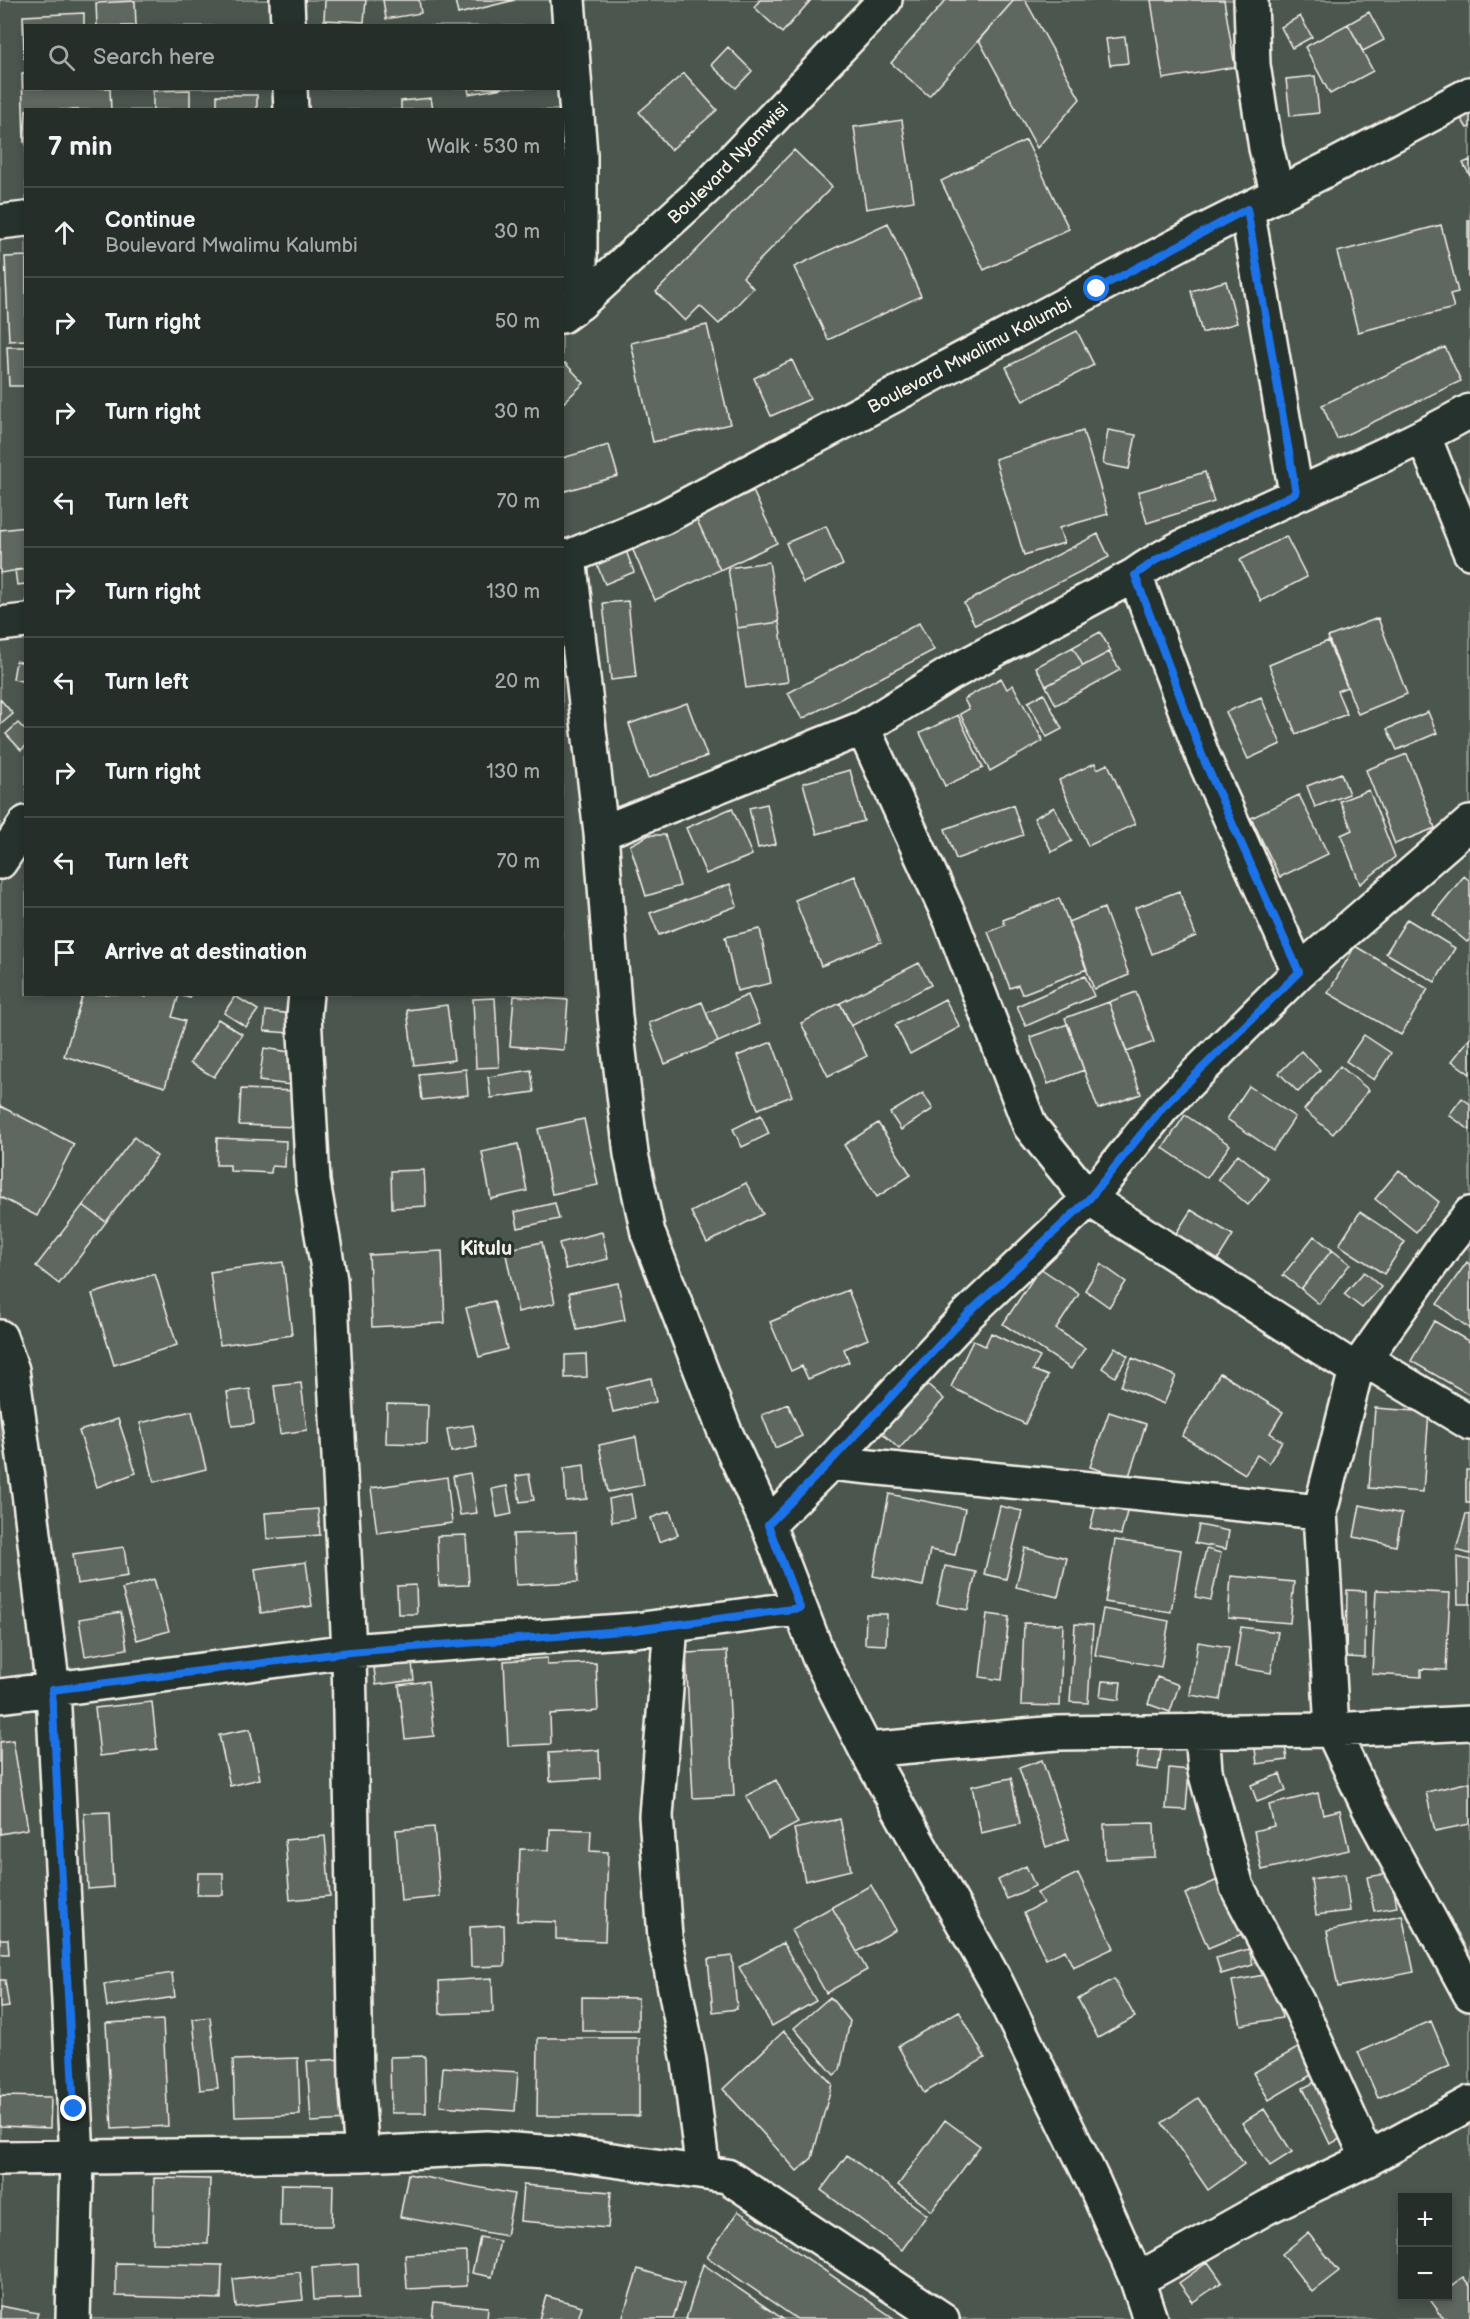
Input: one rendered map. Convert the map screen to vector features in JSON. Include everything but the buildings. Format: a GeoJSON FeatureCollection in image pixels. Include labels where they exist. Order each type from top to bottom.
{"type":"FeatureCollection","features":[{"type":"Feature","properties":{"kind":"street"},"geometry":{"type":"LineString","coordinates":[[287,0],[288,24]]}},
{"type":"Feature","properties":{"kind":"street"},"geometry":{"type":"LineString","coordinates":[[568,0],[571,310]]}},
{"type":"Feature","properties":{"kind":"street","name":"Boulevard Nyamwisi"},"geometry":{"type":"LineString","coordinates":[[571,310],[708,186],[885,0]]}},
{"type":"Feature","properties":{"kind":"street"},"geometry":{"type":"LineString","coordinates":[[1251,0],[1253,65],[1266,148],[1278,195]]}},
{"type":"Feature","properties":{"kind":"street"},"geometry":{"type":"LineString","coordinates":[[290,90],[291,108]]}},
{"type":"Feature","properties":{"kind":"street","name":"Boulevard Mwalimu Kalumbi"},"geometry":{"type":"LineString","coordinates":[[566,556],[664,517],[1247,209],[1470,94]]}},
{"type":"Feature","properties":{"kind":"street"},"geometry":{"type":"LineString","coordinates":[[1247,209],[1296,493]]}},
{"type":"Feature","properties":{"kind":"street"},"geometry":{"type":"LineString","coordinates":[[0,222],[24,219]]}},
{"type":"Feature","properties":{"kind":"street"},"geometry":{"type":"LineString","coordinates":[[601,833],[863,728],[948,675],[1135,575],[1159,558],[1296,493],[1424,437],[1470,411]]}},
{"type":"Feature","properties":{"kind":"street"},"geometry":{"type":"LineString","coordinates":[[1424,437],[1470,552]]}},
{"type":"Feature","properties":{"kind":"street"},"geometry":{"type":"LineString","coordinates":[[566,556],[601,833],[615,1017],[631,1154],[648,1233],[725,1432],[768,1525],[819,1657],[866,1750],[996,1982],[1093,2181],[1137,2280],[1150,2319]]}},
{"type":"Feature","properties":{"kind":"street"},"geometry":{"type":"LineString","coordinates":[[1135,575],[1203,758],[1299,972]]}},
{"type":"Feature","properties":{"kind":"street"},"geometry":{"type":"LineString","coordinates":[[0,624],[24,621]]}},
{"type":"Feature","properties":{"kind":"street"},"geometry":{"type":"LineString","coordinates":[[863,728],[951,920],[1030,1126],[1089,1199],[1360,1365],[1470,1423]]}},
{"type":"Feature","properties":{"kind":"street"},"geometry":{"type":"LineString","coordinates":[[768,1525],[968,1314],[1089,1199],[1163,1107],[1299,972],[1470,823]]}},
{"type":"Feature","properties":{"kind":"street"},"geometry":{"type":"LineString","coordinates":[[0,862],[24,826]]}},
{"type":"Feature","properties":{"kind":"street"},"geometry":{"type":"LineString","coordinates":[[306,996],[304,1015],[313,1182],[330,1280],[349,1652],[356,2081],[362,2154]]}},
{"type":"Feature","properties":{"kind":"street"},"geometry":{"type":"LineString","coordinates":[[1470,1214],[1442,1249],[1360,1365],[1320,1512],[1332,1730],[1369,1808],[1470,1994]]}},
{"type":"Feature","properties":{"kind":"street"},"geometry":{"type":"LineString","coordinates":[[0,1337],[12,1370],[52,1690],[77,2157],[73,2319]]}},
{"type":"Feature","properties":{"kind":"street"},"geometry":{"type":"LineString","coordinates":[[830,1462],[1320,1512]]}},
{"type":"Feature","properties":{"kind":"street"},"geometry":{"type":"LineString","coordinates":[[0,1696],[349,1652],[635,1630],[800,1608]]}},
{"type":"Feature","properties":{"kind":"street"},"geometry":{"type":"LineString","coordinates":[[671,1625],[656,1816],[665,1937],[689,2061],[703,2172]]}},
{"type":"Feature","properties":{"kind":"street"},"geometry":{"type":"LineString","coordinates":[[866,1750],[1057,1733],[1332,1730],[1470,1723]]}},
{"type":"Feature","properties":{"kind":"street"},"geometry":{"type":"LineString","coordinates":[[1203,1731],[1205,1771],[1237,1887],[1301,2008],[1368,2159]]}},
{"type":"Feature","properties":{"kind":"street"},"geometry":{"type":"LineString","coordinates":[[1137,2280],[1267,2207],[1368,2159],[1470,2103]]}},
{"type":"Feature","properties":{"kind":"street"},"geometry":{"type":"LineString","coordinates":[[0,2158],[362,2154],[486,2148],[570,2154],[670,2166],[727,2176],[942,2319]]}},
{"type":"Feature","properties":{"kind":"shaded area"},"geometry":{"type":"Polygon","coordinates":[[[0,0],[1470,0],[1470,2319],[0,2319],[0,0]]]}},
{"type":"Feature","properties":{"kind":"district","name":"Kitulu"},"geometry":{"type":"Point","coordinates":[486,1248]}},
{"type":"Feature","properties":{"kind":"route"},"geometry":{"type":"LineString","coordinates":[[74,2109],[52,1690],[349,1652],[635,1630],[800,1608],[768,1525],[968,1314],[1089,1199],[1163,1107],[1299,972],[1203,758],[1135,575],[1159,558],[1296,493],[1247,209],[1097,289]]}}]}
